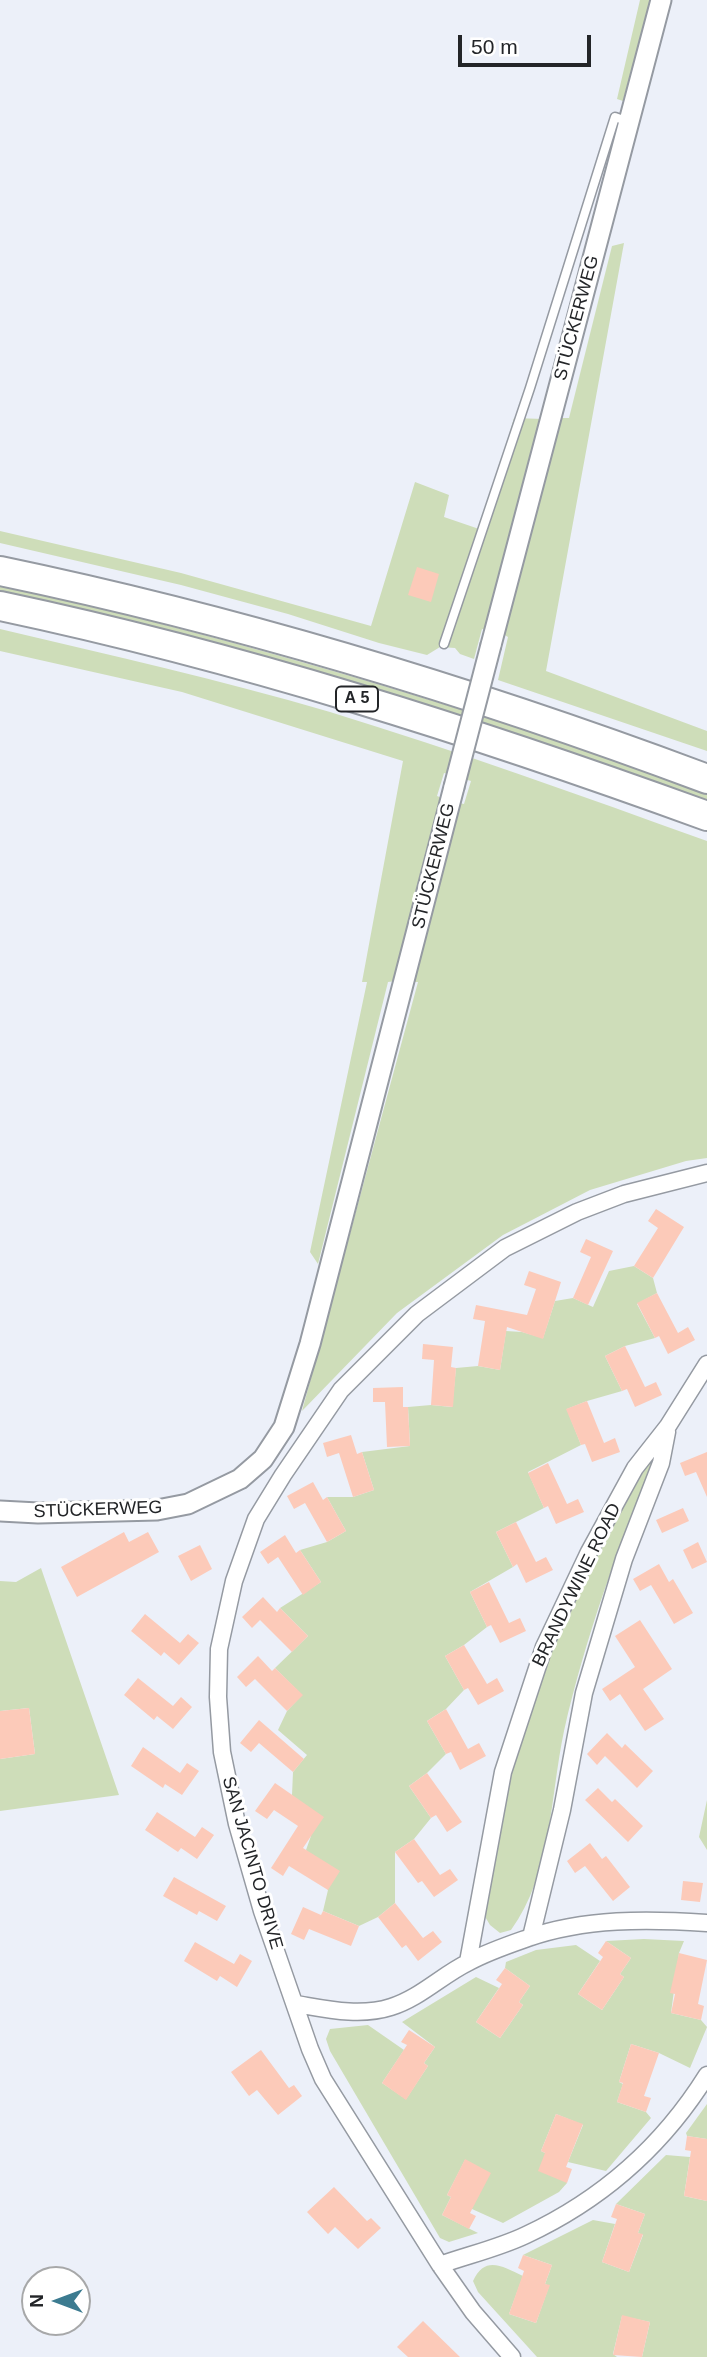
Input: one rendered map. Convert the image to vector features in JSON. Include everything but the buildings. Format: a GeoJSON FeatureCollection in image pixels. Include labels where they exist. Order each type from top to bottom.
{"type":"FeatureCollection","features":[{"type":"Feature","properties":{"kind":"highway","name":"A 5"},"geometry":{"type":"LineString","coordinates":[[0,571],[181,613],[318,651],[520,713],[707,779]]}},
{"type":"Feature","properties":{"kind":"highway","name":"A 5"},"geometry":{"type":"LineString","coordinates":[[0,606],[182,650],[390,708],[520,749],[707,816]]}},
{"type":"Feature","properties":{"kind":"street","name":"STÜCKERWEG"},"geometry":{"type":"LineString","coordinates":[[0,1511],[38,1513],[157,1510],[188,1504],[240,1479],[263,1459],[284,1427],[310,1344],[661,0]]}},
{"type":"Feature","properties":{"kind":"street","name":"SAN JACINTO DRIVE"},"geometry":{"type":"LineString","coordinates":[[512,2357],[473,2312],[440,2264],[323,2079],[310,2049],[262,1911],[237,1824],[222,1752],[218,1697],[219,1649],[234,1581],[256,1519],[341,1390],[417,1314],[505,1248],[577,1212],[624,1194],[707,1173]]}},
{"type":"Feature","properties":{"kind":"street","name":"BRANDYWINE ROAD"},"geometry":{"type":"LineString","coordinates":[[468,1962],[503,1772],[544,1647],[589,1552],[635,1468],[668,1426],[707,1364]]}},
{"type":"Feature","properties":{"kind":"street","name":"BRANDYWINE ROAD"},"geometry":{"type":"LineString","coordinates":[[531,1937],[562,1810],[584,1693],[624,1559],[661,1463],[668,1426]]}},
{"type":"Feature","properties":{"kind":"street"},"geometry":{"type":"LineString","coordinates":[[296,2004],[348,2011],[390,2007],[412,1997],[468,1962],[531,1937],[582,1926],[643,1920],[707,1923]]}},
{"type":"Feature","properties":{"kind":"street"},"geometry":{"type":"LineString","coordinates":[[440,2264],[523,2236],[568,2214],[611,2184],[655,2146],[689,2104],[707,2075]]}},
{"type":"Feature","properties":{"kind":"lane"},"geometry":{"type":"LineString","coordinates":[[444,644],[530,388],[615,117],[629,122]]}},
{"type":"Feature","properties":{"kind":"green space"},"geometry":{"type":"Polygon","coordinates":[[[640,0],[650,0],[623,101],[617,99],[640,0]]]}},
{"type":"Feature","properties":{"kind":"green space"},"geometry":{"type":"Polygon","coordinates":[[[624,243],[546,671],[707,731],[707,751],[498,680],[508,637],[503,634],[560,418],[569,418],[612,246],[624,243]]]}},
{"type":"Feature","properties":{"kind":"green space"},"geometry":{"type":"Polygon","coordinates":[[[514,418],[543,419],[486,630],[482,629],[474,659],[460,654],[455,648],[440,647],[427,655],[181,585],[0,543],[0,531],[181,573],[371,626],[415,482],[449,495],[444,517],[482,530],[514,418]]]}},
{"type":"Feature","properties":{"kind":"green space"},"geometry":{"type":"Polygon","coordinates":[[[0,585],[268,652],[445,705],[707,793],[707,801],[533,740],[357,685],[179,635],[0,591],[0,585]]]}},
{"type":"Feature","properties":{"kind":"green space"},"geometry":{"type":"Polygon","coordinates":[[[0,629],[330,712],[472,758],[707,841],[707,1158],[686,1161],[590,1190],[503,1235],[397,1313],[302,1411],[418,982],[413,982],[459,803],[464,804],[471,781],[444,773],[437,796],[442,798],[396,981],[388,982],[318,1264],[310,1252],[367,982],[362,982],[403,761],[182,692],[0,651],[0,629]]]}},
{"type":"Feature","properties":{"kind":"green space"},"geometry":{"type":"Polygon","coordinates":[[[634,1266],[653,1278],[657,1293],[637,1304],[655,1338],[625,1346],[605,1356],[622,1391],[567,1409],[581,1445],[528,1472],[544,1508],[496,1532],[513,1567],[470,1592],[487,1627],[445,1656],[464,1690],[446,1709],[427,1721],[446,1754],[409,1786],[431,1818],[414,1839],[395,1852],[395,1903],[378,1917],[359,1926],[323,1911],[328,1890],[306,1850],[311,1836],[292,1795],[293,1772],[307,1755],[278,1730],[287,1711],[302,1695],[275,1668],[308,1636],[280,1608],[321,1582],[300,1550],[327,1542],[346,1531],[327,1497],[353,1497],[374,1490],[362,1452],[410,1446],[408,1407],[452,1407],[456,1368],[478,1366],[500,1370],[506,1331],[543,1338],[555,1301],[573,1298],[593,1307],[609,1271],[634,1266]]]}},
{"type":"Feature","properties":{"kind":"green space"},"geometry":{"type":"Polygon","coordinates":[[[651,1458],[655,1458],[604,1593],[572,1696],[559,1756],[548,1834],[535,1885],[511,1930],[500,1933],[490,1925],[484,1915],[511,1771],[550,1654],[595,1559],[651,1458]]]}},
{"type":"Feature","properties":{"kind":"green space"},"geometry":{"type":"Polygon","coordinates":[[[41,1568],[119,1795],[0,1811],[0,1759],[35,1754],[29,1708],[0,1711],[0,1581],[16,1582],[41,1568]]]}},
{"type":"Feature","properties":{"kind":"green space"},"geometry":{"type":"Polygon","coordinates":[[[707,1800],[707,1850],[699,1837],[707,1800]]]}},
{"type":"Feature","properties":{"kind":"green space"},"geometry":{"type":"Polygon","coordinates":[[[606,1941],[684,1941],[679,1953],[671,2013],[701,2020],[707,2027],[690,2068],[659,2053],[631,2044],[619,2082],[623,2084],[617,2102],[646,2112],[651,2118],[606,2171],[568,2162],[583,2125],[556,2114],[541,2151],[567,2183],[559,2192],[503,2223],[472,2209],[465,2160],[447,2195],[451,2197],[442,2215],[478,2233],[449,2242],[440,2238],[330,2051],[326,2039],[330,2029],[368,2025],[404,2050],[382,2083],[406,2099],[428,2066],[424,2063],[435,2047],[402,2022],[476,1977],[499,1988],[476,2022],[500,2038],[523,2005],[519,2002],[530,1986],[505,1968],[506,1962],[536,1950],[576,1945],[600,1961],[578,1994],[602,2010],[624,1977],[620,1974],[631,1958],[606,1941]]]}},
{"type":"Feature","properties":{"kind":"green space"},"geometry":{"type":"Polygon","coordinates":[[[707,2104],[707,2139],[687,2136],[686,2133],[707,2104]]]}},
{"type":"Feature","properties":{"kind":"green space"},"geometry":{"type":"Polygon","coordinates":[[[666,2155],[690,2157],[684,2196],[707,2201],[707,2357],[642,2357],[650,2322],[622,2316],[613,2354],[617,2357],[537,2357],[478,2292],[473,2281],[478,2273],[489,2265],[495,2265],[523,2276],[509,2314],[536,2323],[549,2286],[545,2284],[552,2265],[523,2255],[593,2220],[615,2224],[602,2262],[629,2272],[643,2235],[638,2233],[645,2214],[616,2204],[666,2155]]]}}]}
